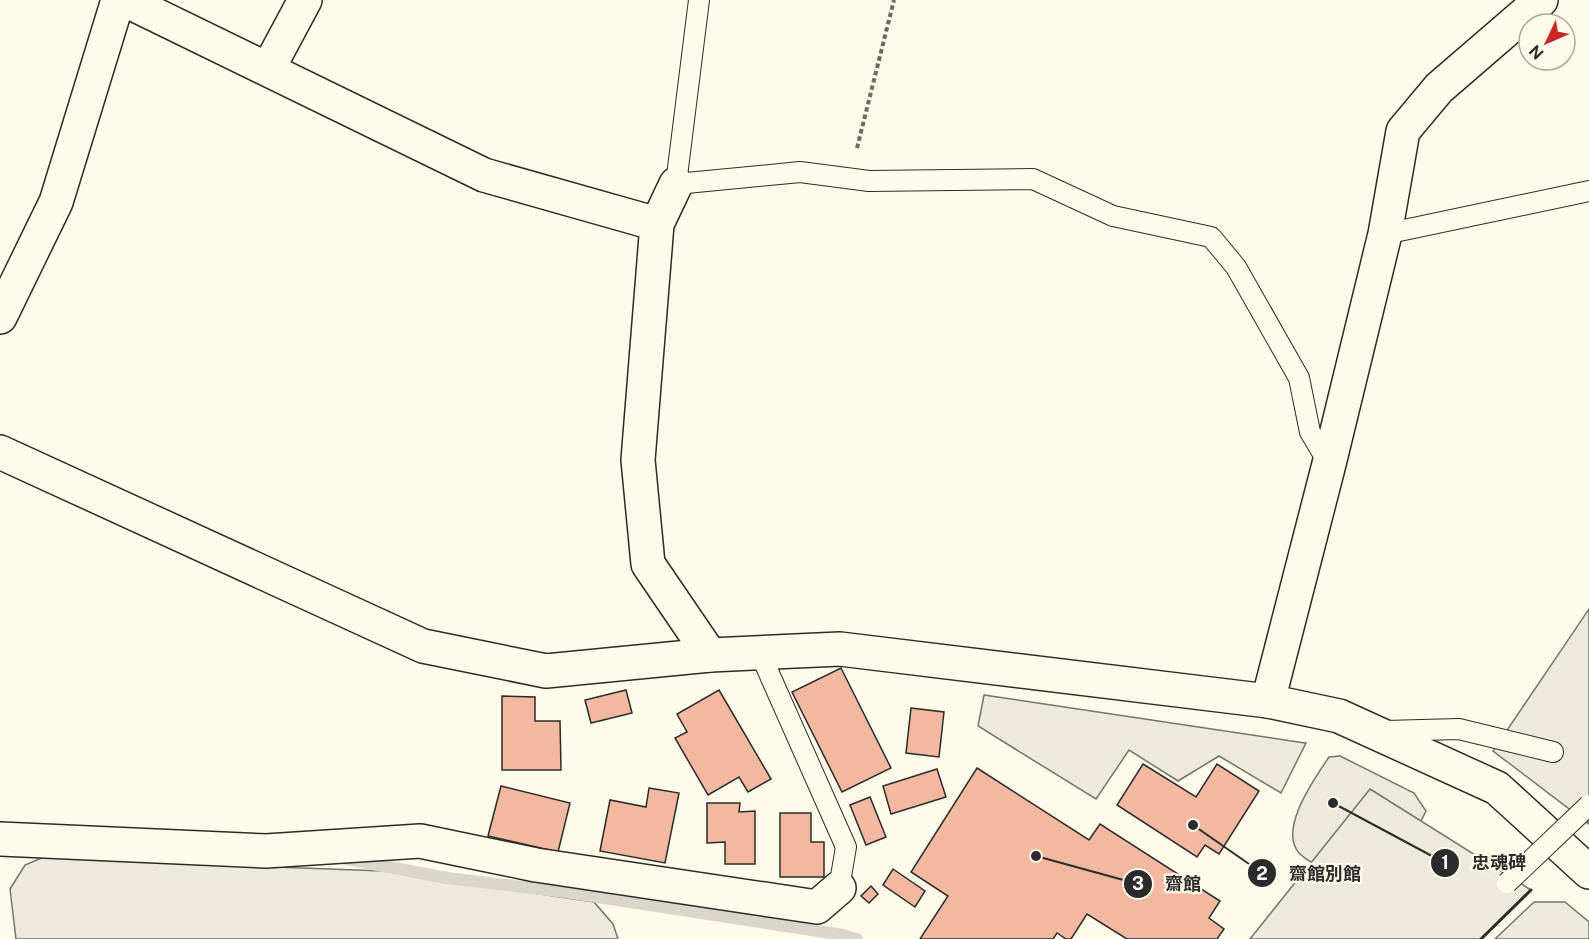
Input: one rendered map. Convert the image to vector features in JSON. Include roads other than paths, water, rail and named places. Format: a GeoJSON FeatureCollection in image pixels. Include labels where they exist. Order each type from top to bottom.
{"type":"FeatureCollection","features":[{"type":"Feature","properties":{"kind":"street"},"geometry":{"type":"LineString","coordinates":[[0,317],[56,202],[118,0]]}},
{"type":"Feature","properties":{"kind":"street"},"geometry":{"type":"LineString","coordinates":[[125,0],[484,175],[657,224]]}},
{"type":"Feature","properties":{"kind":"street"},"geometry":{"type":"LineString","coordinates":[[268,69],[304,0]]}},
{"type":"Feature","properties":{"kind":"street"},"geometry":{"type":"LineString","coordinates":[[1268,701],[1385,234],[1403,131],[1439,88],[1541,0]]}},
{"type":"Feature","properties":{"kind":"street"},"geometry":{"type":"LineString","coordinates":[[676,184],[657,224],[638,460],[648,564],[710,655]]}},
{"type":"Feature","properties":{"kind":"street"},"geometry":{"type":"LineString","coordinates":[[0,452],[423,646],[546,671],[710,655],[840,649],[1268,701],[1339,716],[1497,788],[1589,872]]}},
{"type":"Feature","properties":{"kind":"street"},"geometry":{"type":"LineString","coordinates":[[0,839],[266,851],[420,841],[536,866],[817,907],[839,888]]}},
{"type":"Feature","properties":{"kind":"lane"},"geometry":{"type":"LineString","coordinates":[[699,0],[676,184],[800,172],[869,181],[1033,179],[1113,216],[1211,237],[1236,267],[1299,378],[1310,432],[1329,464]]}},
{"type":"Feature","properties":{"kind":"lane"},"geometry":{"type":"LineString","coordinates":[[1385,234],[1589,191]]}},
{"type":"Feature","properties":{"kind":"lane"},"geometry":{"type":"LineString","coordinates":[[760,653],[846,847],[839,888]]}},
{"type":"Feature","properties":{"kind":"lane"},"geometry":{"type":"LineString","coordinates":[[1374,732],[1459,729],[1553,752]]}},
{"type":"Feature","properties":{"kind":"lane"},"geometry":{"type":"LineString","coordinates":[[1507,883],[1589,805]]}},
{"type":"Feature","properties":{"kind":"waterway"},"geometry":{"type":"LineString","coordinates":[[346,859],[447,878],[565,892],[857,939]]}},
{"type":"Feature","properties":{"kind":"place","name":"忠魂碑"},"geometry":{"type":"Point","coordinates":[1333,803]}},
{"type":"Feature","properties":{"kind":"place","name":"齋館別館"},"geometry":{"type":"Point","coordinates":[1193,825]}},
{"type":"Feature","properties":{"kind":"place","name":"齋館"},"geometry":{"type":"Point","coordinates":[1036,856]}}]}
